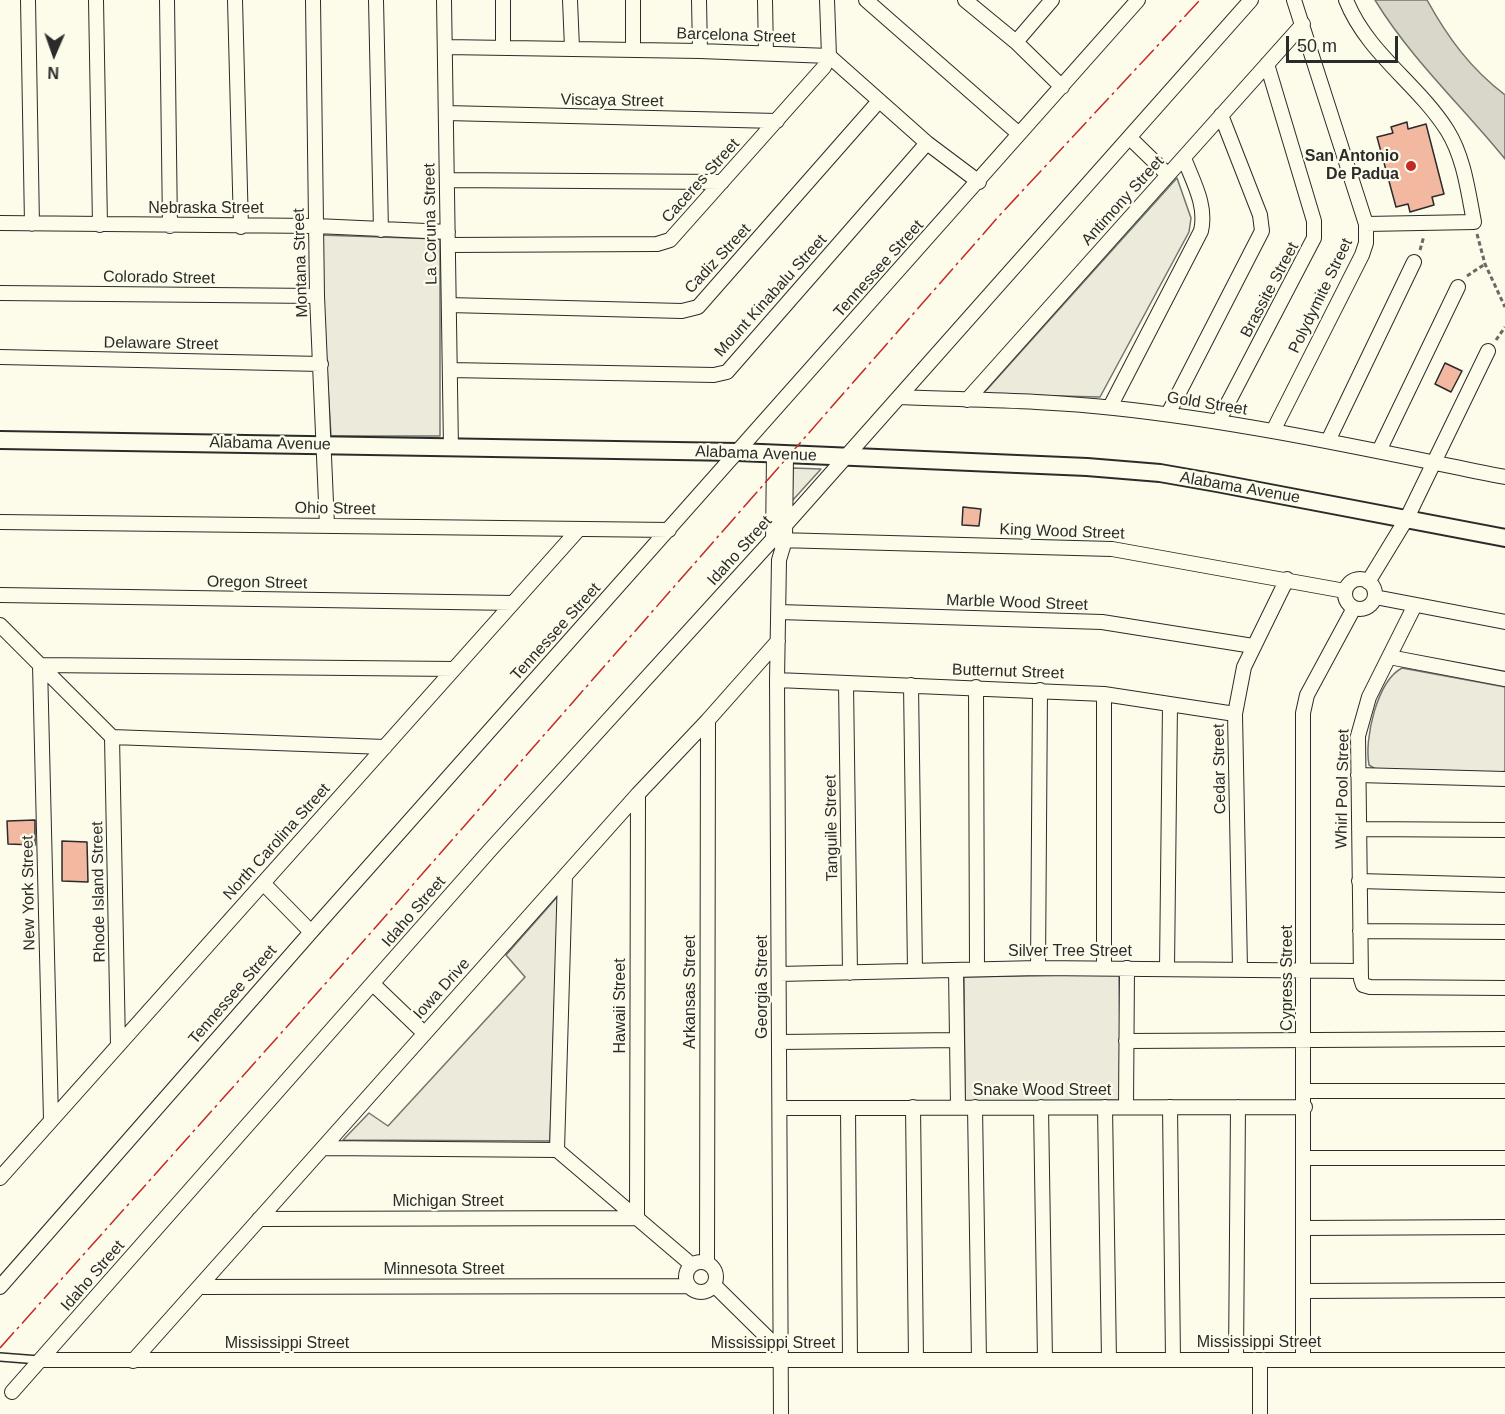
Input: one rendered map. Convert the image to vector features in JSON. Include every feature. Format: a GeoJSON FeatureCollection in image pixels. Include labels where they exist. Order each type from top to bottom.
{"type":"FeatureCollection","features":[{"type":"Feature","properties":{"kind":"street"},"geometry":{"type":"LineString","coordinates":[[28,0],[32,224]]}},
{"type":"Feature","properties":{"kind":"street"},"geometry":{"type":"LineString","coordinates":[[96,0],[100,225]]}},
{"type":"Feature","properties":{"kind":"street"},"geometry":{"type":"LineString","coordinates":[[167,0],[170,226]]}},
{"type":"Feature","properties":{"kind":"street"},"geometry":{"type":"LineString","coordinates":[[235,0],[241,227]]}},
{"type":"Feature","properties":{"kind":"street","name":"Montana Street"},"geometry":{"type":"LineString","coordinates":[[313,0],[317,296],[327,525]]}},
{"type":"Feature","properties":{"kind":"street"},"geometry":{"type":"LineString","coordinates":[[376,0],[381,230]]}},
{"type":"Feature","properties":{"kind":"street","name":"La Coruna Street"},"geometry":{"type":"LineString","coordinates":[[444,0],[451,448]]}},
{"type":"Feature","properties":{"kind":"street"},"geometry":{"type":"LineString","coordinates":[[503,0],[503,48]]}},
{"type":"Feature","properties":{"kind":"street"},"geometry":{"type":"LineString","coordinates":[[570,0],[572,48]]}},
{"type":"Feature","properties":{"kind":"street"},"geometry":{"type":"LineString","coordinates":[[633,0],[633,49]]}},
{"type":"Feature","properties":{"kind":"street"},"geometry":{"type":"LineString","coordinates":[[699,0],[700,51]]}},
{"type":"Feature","properties":{"kind":"street"},"geometry":{"type":"LineString","coordinates":[[765,0],[766,53]]}},
{"type":"Feature","properties":{"kind":"street"},"geometry":{"type":"LineString","coordinates":[[827,0],[829,56],[927,143],[979,182]]}},
{"type":"Feature","properties":{"kind":"street"},"geometry":{"type":"LineString","coordinates":[[866,0],[1019,134]]}},
{"type":"Feature","properties":{"kind":"street"},"geometry":{"type":"LineString","coordinates":[[966,0],[1016,42],[1062,87]]}},
{"type":"Feature","properties":{"kind":"street"},"geometry":{"type":"LineString","coordinates":[[1016,42],[1052,0]]}},
{"type":"Feature","properties":{"kind":"street","name":"Tennessee Street"},"geometry":{"type":"LineString","coordinates":[[0,1287],[310,932],[979,182],[1138,0]]}},
{"type":"Feature","properties":{"kind":"street","name":"Idaho Street"},"geometry":{"type":"LineString","coordinates":[[12,1392],[491,849],[781,535],[846,457],[1251,0]]}},
{"type":"Feature","properties":{"kind":"street","name":"Polydymite Street"},"geometry":{"type":"LineString","coordinates":[[1273,431],[1366,243],[1366,224],[1294,0]]}},
{"type":"Feature","properties":{"kind":"street"},"geometry":{"type":"LineString","coordinates":[[1346,0],[1356,23],[1369,42],[1449,132],[1463,170],[1474,222],[1366,224]]}},
{"type":"Feature","properties":{"kind":"street","name":"Antimony Street"},"geometry":{"type":"LineString","coordinates":[[967,400],[1303,24]]}},
{"type":"Feature","properties":{"kind":"street","name":"Barcelona Street"},"geometry":{"type":"LineString","coordinates":[[445,47],[633,49],[829,56]]}},
{"type":"Feature","properties":{"kind":"street","name":"Caceres Street"},"geometry":{"type":"LineString","coordinates":[[448,239],[665,242],[675,236],[817,78],[829,56]]}},
{"type":"Feature","properties":{"kind":"street","name":"Brassite Street"},"geometry":{"type":"LineString","coordinates":[[1218,422],[1314,238],[1314,221],[1267,64]]}},
{"type":"Feature","properties":{"kind":"street","name":"Cadiz Street"},"geometry":{"type":"LineString","coordinates":[[449,305],[682,311],[698,307],[879,101]]}},
{"type":"Feature","properties":{"kind":"street","name":"Viscaya Street"},"geometry":{"type":"LineString","coordinates":[[446,113],[777,122]]}},
{"type":"Feature","properties":{"kind":"street"},"geometry":{"type":"LineString","coordinates":[[1168,414],[1262,231],[1260,215],[1221,115]]}},
{"type":"Feature","properties":{"kind":"street"},"geometry":{"type":"LineString","coordinates":[[1130,138],[1168,176]]}},
{"type":"Feature","properties":{"kind":"street","name":"Mount Kinabalu Street"},"geometry":{"type":"LineString","coordinates":[[450,370],[714,375],[727,372],[927,143]]}},
{"type":"Feature","properties":{"kind":"street"},"geometry":{"type":"LineString","coordinates":[[1110,407],[1201,231],[1204,213],[1201,200],[1184,158]]}},
{"type":"Feature","properties":{"kind":"street"},"geometry":{"type":"LineString","coordinates":[[448,180],[722,183]]}},
{"type":"Feature","properties":{"kind":"street","name":"Nebraska Street"},"geometry":{"type":"LineString","coordinates":[[0,223],[316,226],[381,230],[448,239]]}},
{"type":"Feature","properties":{"kind":"street"},"geometry":{"type":"LineString","coordinates":[[1328,441],[1414,262]]}},
{"type":"Feature","properties":{"kind":"street"},"geometry":{"type":"LineString","coordinates":[[1379,451],[1458,287]]}},
{"type":"Feature","properties":{"kind":"street","name":"Colorado Street"},"geometry":{"type":"LineString","coordinates":[[0,293],[317,296]]}},
{"type":"Feature","properties":{"kind":"street"},"geometry":{"type":"LineString","coordinates":[[1368,582],[1407,518],[1432,462],[1488,351]]}},
{"type":"Feature","properties":{"kind":"street","name":"Delaware Street"},"geometry":{"type":"LineString","coordinates":[[0,357],[321,364]]}},
{"type":"Feature","properties":{"kind":"street","name":"Gold Street"},"geometry":{"type":"LineString","coordinates":[[900,397],[1110,407],[1168,414],[1328,441],[1505,477]]}},
{"type":"Feature","properties":{"kind":"street","name":"Alabama Avenue"},"geometry":{"type":"LineString","coordinates":[[0,440],[738,452],[1123,469],[1217,483],[1505,538]]}},
{"type":"Feature","properties":{"kind":"street","name":"Georgia Street"},"geometry":{"type":"LineString","coordinates":[[780,454],[781,535],[777,680],[781,1414]]}},
{"type":"Feature","properties":{"kind":"street","name":"Ohio Street"},"geometry":{"type":"LineString","coordinates":[[0,522],[669,530]]}},
{"type":"Feature","properties":{"kind":"street","name":"North Carolina Street"},"geometry":{"type":"LineString","coordinates":[[0,1178],[579,529]]}},
{"type":"Feature","properties":{"kind":"street","name":"King Wood Street"},"geometry":{"type":"LineString","coordinates":[[781,535],[1112,549],[1345,591]]}},
{"type":"Feature","properties":{"kind":"street","name":"Cedar Street"},"geometry":{"type":"LineString","coordinates":[[1240,969],[1235,714],[1241,677],[1253,646],[1287,579]]}},
{"type":"Feature","properties":{"kind":"street"},"geometry":{"type":"LineString","coordinates":[[1354,580],[1368,582],[1374,588],[1375,597],[1365,608],[1354,608],[1347,603],[1345,591],[1354,580]]}},
{"type":"Feature","properties":{"kind":"street","name":"Oregon Street"},"geometry":{"type":"LineString","coordinates":[[0,596],[513,603]]}},
{"type":"Feature","properties":{"kind":"street"},"geometry":{"type":"LineString","coordinates":[[1375,597],[1505,622]]}},
{"type":"Feature","properties":{"kind":"street","name":"Whirl Pool Street"},"geometry":{"type":"LineString","coordinates":[[1362,978],[1358,736],[1361,721],[1415,605]]}},
{"type":"Feature","properties":{"kind":"street","name":"Cypress Street"},"geometry":{"type":"LineString","coordinates":[[1303,1360],[1304,703],[1354,608]]}},
{"type":"Feature","properties":{"kind":"street","name":"Marble Wood Street"},"geometry":{"type":"LineString","coordinates":[[779,612],[1102,622],[1253,646]]}},
{"type":"Feature","properties":{"kind":"street"},"geometry":{"type":"LineString","coordinates":[[0,626],[112,737],[385,747]]}},
{"type":"Feature","properties":{"kind":"street","name":"Iowa Drive"},"geometry":{"type":"LineString","coordinates":[[133,1361],[638,794],[778,641]]}},
{"type":"Feature","properties":{"kind":"street"},"geometry":{"type":"LineString","coordinates":[[1389,657],[1505,680]]}},
{"type":"Feature","properties":{"kind":"street"},"geometry":{"type":"LineString","coordinates":[[40,665],[454,669]]}},
{"type":"Feature","properties":{"kind":"street","name":"New York Street"},"geometry":{"type":"LineString","coordinates":[[40,665],[51,1120]]}},
{"type":"Feature","properties":{"kind":"street","name":"Butternut Street"},"geometry":{"type":"LineString","coordinates":[[777,680],[1104,694],[1235,714]]}},
{"type":"Feature","properties":{"kind":"street","name":"Tanguile Street"},"geometry":{"type":"LineString","coordinates":[[846,683],[850,973]]}},
{"type":"Feature","properties":{"kind":"street"},"geometry":{"type":"LineString","coordinates":[[911,685],[915,971]]}},
{"type":"Feature","properties":{"kind":"street"},"geometry":{"type":"LineString","coordinates":[[976,687],[977,969]]}},
{"type":"Feature","properties":{"kind":"street"},"geometry":{"type":"LineString","coordinates":[[1038,968],[1040,690]]}},
{"type":"Feature","properties":{"kind":"street"},"geometry":{"type":"LineString","coordinates":[[1104,694],[1104,968]]}},
{"type":"Feature","properties":{"kind":"street"},"geometry":{"type":"LineString","coordinates":[[1167,968],[1170,704]]}},
{"type":"Feature","properties":{"kind":"street","name":"Arkansas Street"},"geometry":{"type":"LineString","coordinates":[[707,1263],[708,720]]}},
{"type":"Feature","properties":{"kind":"street","name":"Rhode Island Street"},"geometry":{"type":"LineString","coordinates":[[112,737],[118,1046]]}},
{"type":"Feature","properties":{"kind":"street"},"geometry":{"type":"LineString","coordinates":[[1358,775],[1505,779]]}},
{"type":"Feature","properties":{"kind":"street","name":"Hawaii Street"},"geometry":{"type":"LineString","coordinates":[[637,1218],[638,794]]}},
{"type":"Feature","properties":{"kind":"street"},"geometry":{"type":"LineString","coordinates":[[1359,829],[1505,830]]}},
{"type":"Feature","properties":{"kind":"street"},"geometry":{"type":"LineString","coordinates":[[557,1150],[565,876]]}},
{"type":"Feature","properties":{"kind":"street"},"geometry":{"type":"LineString","coordinates":[[1359,881],[1505,885]]}},
{"type":"Feature","properties":{"kind":"street"},"geometry":{"type":"LineString","coordinates":[[263,884],[310,932]]}},
{"type":"Feature","properties":{"kind":"street"},"geometry":{"type":"LineString","coordinates":[[1360,931],[1505,932]]}},
{"type":"Feature","properties":{"kind":"street","name":"Silver Tree Street"},"geometry":{"type":"LineString","coordinates":[[779,974],[1038,968],[1305,970],[1362,978],[1505,988]]}},
{"type":"Feature","properties":{"kind":"street"},"geometry":{"type":"LineString","coordinates":[[1126,1107],[1127,968]]}},
{"type":"Feature","properties":{"kind":"street"},"geometry":{"type":"LineString","coordinates":[[956,970],[958,1107]]}},
{"type":"Feature","properties":{"kind":"street"},"geometry":{"type":"LineString","coordinates":[[373,984],[424,1033]]}},
{"type":"Feature","properties":{"kind":"street"},"geometry":{"type":"LineString","coordinates":[[1126,1041],[1505,1039]]}},
{"type":"Feature","properties":{"kind":"street"},"geometry":{"type":"LineString","coordinates":[[779,1042],[957,1040]]}},
{"type":"Feature","properties":{"kind":"street"},"geometry":{"type":"LineString","coordinates":[[1305,1090],[1505,1090]]}},
{"type":"Feature","properties":{"kind":"street"},"geometry":{"type":"LineString","coordinates":[[913,1107],[916,1360]]}},
{"type":"Feature","properties":{"kind":"street"},"geometry":{"type":"LineString","coordinates":[[975,1107],[979,1360]]}},
{"type":"Feature","properties":{"kind":"street"},"geometry":{"type":"LineString","coordinates":[[1041,1107],[1045,1360]]}},
{"type":"Feature","properties":{"kind":"street"},"geometry":{"type":"LineString","coordinates":[[1105,1107],[1109,1360]]}},
{"type":"Feature","properties":{"kind":"street"},"geometry":{"type":"LineString","coordinates":[[1170,1107],[1173,1360]]}},
{"type":"Feature","properties":{"kind":"street"},"geometry":{"type":"LineString","coordinates":[[1236,1360],[1238,1107]]}},
{"type":"Feature","properties":{"kind":"street","name":"Snake Wood Street"},"geometry":{"type":"LineString","coordinates":[[780,1108],[1305,1107]]}},
{"type":"Feature","properties":{"kind":"street"},"geometry":{"type":"LineString","coordinates":[[848,1108],[850,1360]]}},
{"type":"Feature","properties":{"kind":"street"},"geometry":{"type":"LineString","coordinates":[[322,1148],[557,1150],[692,1265]]}},
{"type":"Feature","properties":{"kind":"street"},"geometry":{"type":"LineString","coordinates":[[1304,1158],[1505,1158]]}},
{"type":"Feature","properties":{"kind":"street","name":"Michigan Street"},"geometry":{"type":"LineString","coordinates":[[259,1219],[637,1218]]}},
{"type":"Feature","properties":{"kind":"street"},"geometry":{"type":"LineString","coordinates":[[1304,1228],[1505,1227]]}},
{"type":"Feature","properties":{"kind":"street"},"geometry":{"type":"LineString","coordinates":[[707,1263],[716,1273],[714,1286],[701,1292],[689,1286],[686,1272],[692,1265],[707,1263]]}},
{"type":"Feature","properties":{"kind":"street","name":"Minnesota Street"},"geometry":{"type":"LineString","coordinates":[[199,1287],[689,1286]]}},
{"type":"Feature","properties":{"kind":"street"},"geometry":{"type":"LineString","coordinates":[[714,1286],[781,1356]]}},
{"type":"Feature","properties":{"kind":"street"},"geometry":{"type":"LineString","coordinates":[[1304,1291],[1505,1290]]}},
{"type":"Feature","properties":{"kind":"street","name":"Mississippi Street"},"geometry":{"type":"LineString","coordinates":[[42,1360],[781,1356],[850,1360],[1505,1360]]}},
{"type":"Feature","properties":{"kind":"street"},"geometry":{"type":"LineString","coordinates":[[1260,1360],[1260,1414]]}},
{"type":"Feature","properties":{"kind":"lane"},"geometry":{"type":"LineString","coordinates":[[0,1357],[42,1360]]}},
{"type":"Feature","properties":{"kind":"path"},"geometry":{"type":"LineString","coordinates":[[1474,222],[1485,264],[1505,307]]}},
{"type":"Feature","properties":{"kind":"path"},"geometry":{"type":"LineString","coordinates":[[1414,262],[1427,223]]}},
{"type":"Feature","properties":{"kind":"path"},"geometry":{"type":"LineString","coordinates":[[1458,287],[1473,270],[1485,264]]}},
{"type":"Feature","properties":{"kind":"shaded area"},"geometry":{"type":"Polygon","coordinates":[[[1375,0],[1427,0],[1461,52],[1492,85],[1505,95],[1505,159],[1404,42],[1375,0]]]}},
{"type":"Feature","properties":{"kind":"shaded area"},"geometry":{"type":"Polygon","coordinates":[[[1177,178],[1191,218],[1189,232],[1100,397],[983,394],[1177,178]]]}},
{"type":"Feature","properties":{"kind":"shaded area"},"geometry":{"type":"Polygon","coordinates":[[[319,235],[440,239],[440,436],[331,436],[319,235]]]}},
{"type":"Feature","properties":{"kind":"shaded area"},"geometry":{"type":"Polygon","coordinates":[[[793,468],[821,469],[792,501],[793,468]]]}},
{"type":"Feature","properties":{"kind":"shaded area"},"geometry":{"type":"Polygon","coordinates":[[[1402,668],[1505,687],[1505,771],[1497,774],[1377,770],[1369,765],[1369,741],[1374,712],[1386,685],[1402,668]]]}},
{"type":"Feature","properties":{"kind":"shaded area"},"geometry":{"type":"Polygon","coordinates":[[[558,896],[550,1141],[343,1140],[369,1113],[388,1126],[525,977],[506,955],[558,896]]]}},
{"type":"Feature","properties":{"kind":"shaded area"},"geometry":{"type":"Polygon","coordinates":[[[1119,974],[1121,1100],[965,1102],[964,977],[1119,974]]]}},
{"type":"Feature","properties":{"kind":"building","name":"San Antonio De Padua"},"geometry":{"type":"Polygon","coordinates":[[[1407,122],[1408,129],[1426,124],[1444,194],[1432,197],[1434,205],[1410,212],[1408,204],[1396,207],[1377,137],[1393,133],[1391,127],[1407,122]]]}},
{"type":"Feature","properties":{"kind":"building"},"geometry":{"type":"Polygon","coordinates":[[[1445,363],[1462,371],[1451,392],[1435,384],[1445,363]]]}},
{"type":"Feature","properties":{"kind":"building"},"geometry":{"type":"Polygon","coordinates":[[[963,507],[981,509],[979,526],[962,525],[963,507]]]}},
{"type":"Feature","properties":{"kind":"building"},"geometry":{"type":"Polygon","coordinates":[[[35,820],[35,845],[8,844],[7,821],[35,820]]]}},
{"type":"Feature","properties":{"kind":"building"},"geometry":{"type":"Polygon","coordinates":[[[62,841],[87,842],[88,882],[62,881],[62,841]]]}},
{"type":"Feature","properties":{"kind":"power"},"geometry":{"type":"LineString","coordinates":[[0,1348],[367,937],[999,216],[1200,0]]}},
{"type":"Feature","properties":{"kind":"place","name":"San Antonio De Padua"},"geometry":{"type":"Point","coordinates":[1411,166]}}]}
